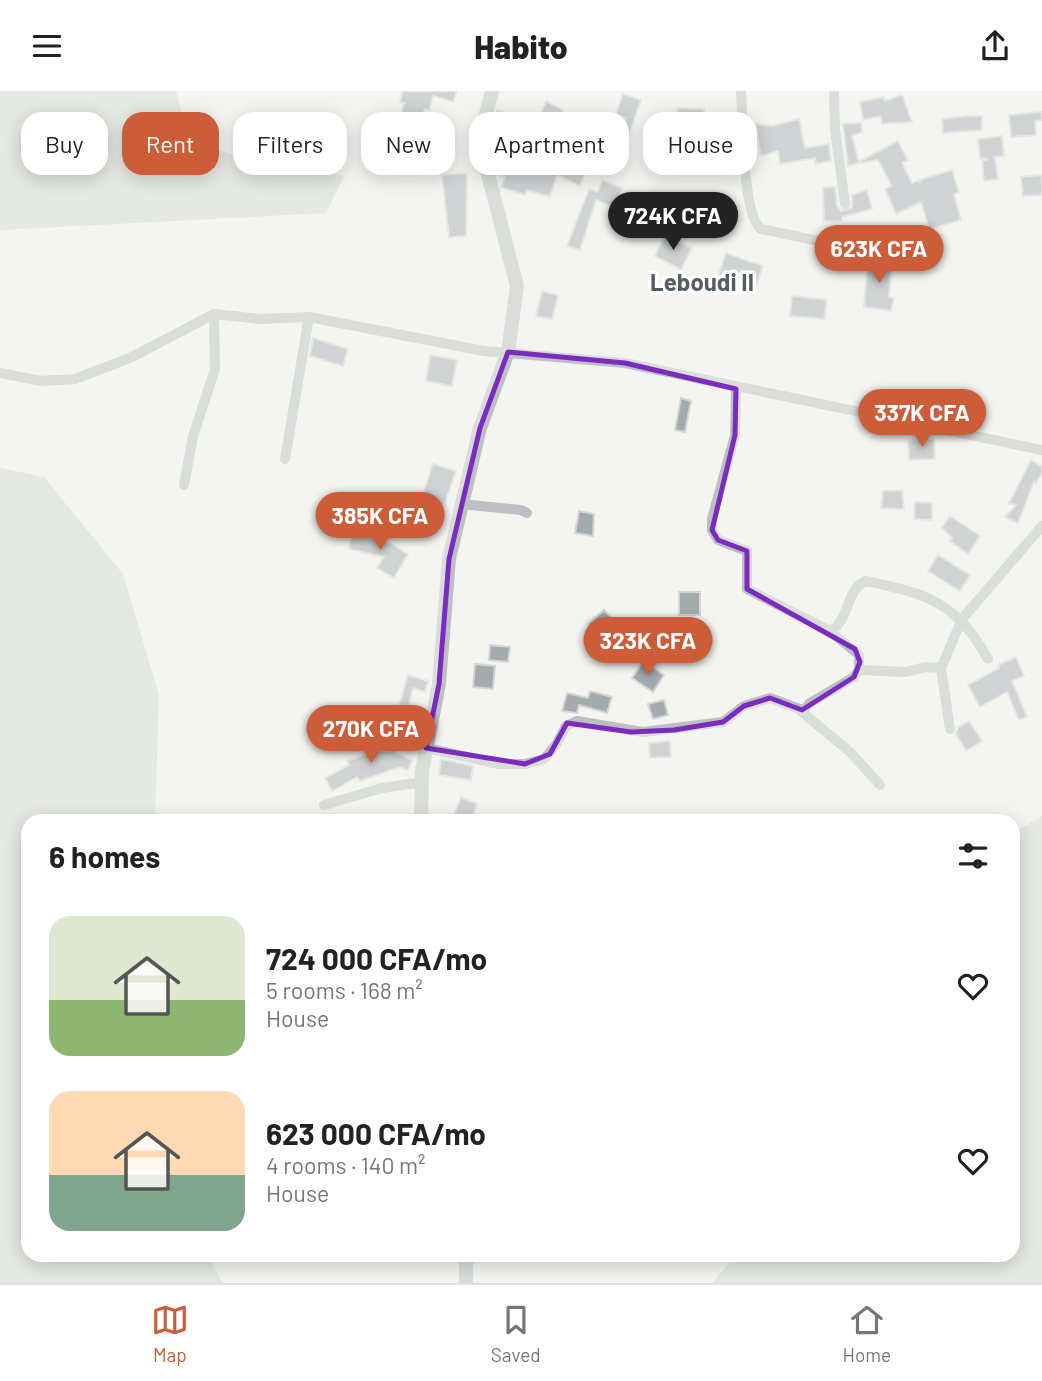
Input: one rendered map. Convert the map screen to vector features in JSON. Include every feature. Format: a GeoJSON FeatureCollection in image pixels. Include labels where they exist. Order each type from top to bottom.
{"type":"FeatureCollection","features":[{"type":"Feature","properties":{"kind":"street"},"geometry":{"type":"LineString","coordinates":[[421,814],[426,748],[437,704],[444,589],[480,428],[508,352],[517,286],[483,155],[481,133],[492,91]]}},
{"type":"Feature","properties":{"kind":"street"},"geometry":{"type":"LineString","coordinates":[[741,91],[748,191],[756,225],[761,229],[866,251]]}},
{"type":"Feature","properties":{"kind":"street"},"geometry":{"type":"LineString","coordinates":[[834,91],[835,129],[845,204]]}},
{"type":"Feature","properties":{"kind":"street"},"geometry":{"type":"LineString","coordinates":[[184,485],[193,436],[215,369],[214,314]]}},
{"type":"Feature","properties":{"kind":"street"},"geometry":{"type":"LineString","coordinates":[[0,373],[41,381],[75,379],[132,357],[214,314],[260,319],[309,317],[484,352],[625,363],[736,389],[1042,450]]}},
{"type":"Feature","properties":{"kind":"street"},"geometry":{"type":"LineString","coordinates":[[285,459],[309,317]]}},
{"type":"Feature","properties":{"kind":"street"},"geometry":{"type":"LineString","coordinates":[[736,389],[736,435],[712,519],[712,530],[718,540],[747,551],[747,589],[830,631],[859,655],[859,670],[855,677],[802,710]]}},
{"type":"Feature","properties":{"kind":"street"},"geometry":{"type":"LineString","coordinates":[[461,504],[521,509],[527,513]]}},
{"type":"Feature","properties":{"kind":"street"},"geometry":{"type":"LineString","coordinates":[[950,729],[942,668],[962,619],[1042,526]]}},
{"type":"Feature","properties":{"kind":"street"},"geometry":{"type":"LineString","coordinates":[[830,631],[835,629],[843,616],[856,587],[866,581],[940,601],[962,619],[988,659]]}},
{"type":"Feature","properties":{"kind":"street"},"geometry":{"type":"LineString","coordinates":[[859,670],[906,671],[925,667],[942,668]]}},
{"type":"Feature","properties":{"kind":"street"},"geometry":{"type":"LineString","coordinates":[[426,748],[499,764],[525,764],[544,759],[556,745],[566,726],[577,721],[643,732],[723,722],[744,706],[770,698],[802,710],[816,726],[859,760],[880,785]]}},
{"type":"Feature","properties":{"kind":"street"},"geometry":{"type":"LineString","coordinates":[[324,805],[382,788],[422,782]]}},
{"type":"Feature","properties":{"kind":"street"},"geometry":{"type":"LineString","coordinates":[[466,1262],[466,1283]]}},
{"type":"Feature","properties":{"kind":"highlighted area"},"geometry":{"type":"Polygon","coordinates":[[[508,352],[625,363],[736,389],[735,435],[712,530],[718,540],[747,551],[747,589],[855,649],[860,662],[854,677],[802,710],[770,698],[744,706],[723,722],[674,730],[631,732],[567,723],[550,754],[525,764],[426,748],[439,684],[449,559],[480,428],[508,352]]]}},
{"type":"Feature","properties":{"kind":"shaded area"},"geometry":{"type":"Polygon","coordinates":[[[0,91],[176,91],[182,112],[122,112],[122,175],[219,175],[219,150],[233,155],[233,175],[344,176],[326,213],[0,230],[0,91]]]}},
{"type":"Feature","properties":{"kind":"shaded area"},"geometry":{"type":"Polygon","coordinates":[[[0,468],[44,477],[123,574],[159,695],[155,814],[21,814],[21,1262],[211,1262],[223,1283],[0,1283],[0,468]]]}},
{"type":"Feature","properties":{"kind":"shaded area"},"geometry":{"type":"Polygon","coordinates":[[[1042,816],[1042,1283],[712,1283],[730,1262],[1020,1262],[1020,829],[1042,816]]]}},
{"type":"Feature","properties":{"kind":"building"},"geometry":{"type":"Polygon","coordinates":[[[403,91],[457,91],[453,102],[433,96],[429,110],[425,109],[424,112],[402,112],[404,103],[400,102],[403,91]]]}},
{"type":"Feature","properties":{"kind":"building"},"geometry":{"type":"Polygon","coordinates":[[[623,94],[641,100],[629,134],[629,112],[617,112],[623,94]]]}},
{"type":"Feature","properties":{"kind":"building"},"geometry":{"type":"Polygon","coordinates":[[[902,95],[912,122],[882,124],[880,116],[863,120],[860,102],[884,97],[885,101],[902,95]]]}},
{"type":"Feature","properties":{"kind":"building"},"geometry":{"type":"Polygon","coordinates":[[[546,101],[563,110],[562,112],[542,112],[546,101]]]}},
{"type":"Feature","properties":{"kind":"building"},"geometry":{"type":"Polygon","coordinates":[[[677,108],[704,109],[704,112],[676,112],[677,108]]]}},
{"type":"Feature","properties":{"kind":"building"},"geometry":{"type":"Polygon","coordinates":[[[1042,112],[1042,120],[1035,121],[1036,135],[1011,137],[1009,115],[1042,112]]]}},
{"type":"Feature","properties":{"kind":"building"},"geometry":{"type":"Polygon","coordinates":[[[982,116],[982,130],[943,133],[942,119],[982,116]]]}},
{"type":"Feature","properties":{"kind":"building"},"geometry":{"type":"Polygon","coordinates":[[[799,119],[805,148],[829,144],[831,161],[816,164],[815,158],[780,164],[778,151],[761,156],[757,124],[772,126],[799,119]]]}},
{"type":"Feature","properties":{"kind":"building"},"geometry":{"type":"Polygon","coordinates":[[[861,123],[862,132],[852,136],[859,163],[848,166],[843,124],[861,123]]]}},
{"type":"Feature","properties":{"kind":"building"},"geometry":{"type":"Polygon","coordinates":[[[1002,136],[1004,156],[995,157],[998,179],[984,181],[982,161],[988,159],[980,158],[978,139],[1002,136]]]}},
{"type":"Feature","properties":{"kind":"building"},"geometry":{"type":"Polygon","coordinates":[[[898,141],[908,160],[902,163],[912,183],[920,183],[919,180],[952,170],[959,192],[954,194],[961,220],[929,229],[921,202],[896,214],[885,189],[892,186],[878,160],[860,161],[898,141]]]}},
{"type":"Feature","properties":{"kind":"building"},"geometry":{"type":"Polygon","coordinates":[[[467,173],[466,236],[449,237],[442,175],[467,173]]]}},
{"type":"Feature","properties":{"kind":"building"},"geometry":{"type":"Polygon","coordinates":[[[498,175],[557,175],[550,197],[527,190],[525,195],[501,187],[505,177],[498,175]]]}},
{"type":"Feature","properties":{"kind":"building"},"geometry":{"type":"Polygon","coordinates":[[[557,175],[584,175],[580,186],[557,175]]]}},
{"type":"Feature","properties":{"kind":"building"},"geometry":{"type":"Polygon","coordinates":[[[1042,175],[1042,195],[1023,196],[1021,177],[1042,175]]]}},
{"type":"Feature","properties":{"kind":"building"},"geometry":{"type":"Polygon","coordinates":[[[602,180],[622,188],[614,207],[596,200],[580,250],[567,246],[589,189],[598,192],[602,180]]]}},
{"type":"Feature","properties":{"kind":"building"},"geometry":{"type":"Polygon","coordinates":[[[835,187],[837,206],[841,211],[852,208],[852,195],[867,190],[872,209],[842,217],[842,221],[824,221],[823,188],[835,187]]]}},
{"type":"Feature","properties":{"kind":"building"},"geometry":{"type":"Polygon","coordinates":[[[665,235],[692,248],[681,270],[655,256],[665,235]]]}},
{"type":"Feature","properties":{"kind":"building"},"geometry":{"type":"Polygon","coordinates":[[[726,253],[763,266],[753,295],[716,282],[726,253]]]}},
{"type":"Feature","properties":{"kind":"building"},"geometry":{"type":"Polygon","coordinates":[[[868,258],[892,261],[889,297],[894,298],[891,311],[864,307],[868,258]]]}},
{"type":"Feature","properties":{"kind":"building"},"geometry":{"type":"Polygon","coordinates":[[[542,291],[558,295],[552,319],[536,316],[542,291]]]}},
{"type":"Feature","properties":{"kind":"building"},"geometry":{"type":"Polygon","coordinates":[[[792,296],[827,300],[824,319],[790,316],[792,296]]]}},
{"type":"Feature","properties":{"kind":"building"},"geometry":{"type":"Polygon","coordinates":[[[313,338],[348,349],[343,366],[310,356],[313,338]]]}},
{"type":"Feature","properties":{"kind":"building"},"geometry":{"type":"Polygon","coordinates":[[[430,355],[457,360],[452,386],[426,381],[430,355]]]}},
{"type":"Feature","properties":{"kind":"building"},"geometry":{"type":"Polygon","coordinates":[[[681,398],[691,401],[685,432],[675,430],[681,398]]]}},
{"type":"Feature","properties":{"kind":"building"},"geometry":{"type":"Polygon","coordinates":[[[934,439],[935,459],[909,460],[908,440],[934,439]]]}},
{"type":"Feature","properties":{"kind":"building"},"geometry":{"type":"Polygon","coordinates":[[[1031,460],[1042,467],[1042,474],[1036,483],[1034,482],[1018,523],[1005,517],[1016,505],[1009,503],[1031,460]]]}},
{"type":"Feature","properties":{"kind":"building"},"geometry":{"type":"Polygon","coordinates":[[[433,464],[456,471],[443,509],[420,502],[433,464]]]}},
{"type":"Feature","properties":{"kind":"building"},"geometry":{"type":"Polygon","coordinates":[[[902,490],[904,509],[881,508],[883,491],[902,490]]]}},
{"type":"Feature","properties":{"kind":"building"},"geometry":{"type":"Polygon","coordinates":[[[915,502],[932,503],[932,520],[914,519],[915,502]]]}},
{"type":"Feature","properties":{"kind":"building"},"geometry":{"type":"Polygon","coordinates":[[[579,511],[594,514],[593,536],[575,533],[579,511]]]}},
{"type":"Feature","properties":{"kind":"building"},"geometry":{"type":"Polygon","coordinates":[[[950,516],[980,536],[968,554],[950,541],[952,538],[942,528],[950,516]]]}},
{"type":"Feature","properties":{"kind":"building"},"geometry":{"type":"Polygon","coordinates":[[[352,533],[372,538],[374,534],[408,554],[394,578],[377,568],[384,557],[349,549],[352,533]]]}},
{"type":"Feature","properties":{"kind":"building"},"geometry":{"type":"Polygon","coordinates":[[[938,555],[970,575],[960,591],[928,571],[938,555]]]}},
{"type":"Feature","properties":{"kind":"building"},"geometry":{"type":"Polygon","coordinates":[[[679,592],[700,592],[700,615],[679,615],[679,592]]]}},
{"type":"Feature","properties":{"kind":"building"},"geometry":{"type":"Polygon","coordinates":[[[604,610],[619,626],[606,637],[599,629],[595,633],[588,624],[604,610]]]}},
{"type":"Feature","properties":{"kind":"building"},"geometry":{"type":"Polygon","coordinates":[[[490,645],[510,647],[508,662],[489,660],[490,645]]]}},
{"type":"Feature","properties":{"kind":"building"},"geometry":{"type":"Polygon","coordinates":[[[1016,657],[1024,676],[1012,681],[1027,717],[1019,720],[1007,692],[980,707],[968,685],[999,668],[998,665],[1016,657]]]}},
{"type":"Feature","properties":{"kind":"building"},"geometry":{"type":"Polygon","coordinates":[[[644,661],[664,675],[653,692],[632,678],[644,661]]]}},
{"type":"Feature","properties":{"kind":"building"},"geometry":{"type":"Polygon","coordinates":[[[475,664],[495,666],[493,689],[473,687],[475,664]]]}},
{"type":"Feature","properties":{"kind":"building"},"geometry":{"type":"Polygon","coordinates":[[[408,675],[428,681],[425,692],[413,688],[406,716],[397,714],[408,675]]]}},
{"type":"Feature","properties":{"kind":"building"},"geometry":{"type":"Polygon","coordinates":[[[590,691],[612,697],[607,713],[579,705],[577,713],[562,711],[567,693],[588,698],[590,691]]]}},
{"type":"Feature","properties":{"kind":"building"},"geometry":{"type":"Polygon","coordinates":[[[664,700],[668,715],[653,719],[648,704],[664,700]]]}},
{"type":"Feature","properties":{"kind":"building"},"geometry":{"type":"Polygon","coordinates":[[[969,721],[982,741],[966,751],[956,734],[958,728],[969,721]]]}},
{"type":"Feature","properties":{"kind":"building"},"geometry":{"type":"Polygon","coordinates":[[[393,733],[401,735],[396,753],[412,760],[408,770],[400,767],[360,781],[357,777],[332,791],[325,778],[349,765],[347,761],[389,746],[393,733]]]}},
{"type":"Feature","properties":{"kind":"building"},"geometry":{"type":"Polygon","coordinates":[[[670,741],[671,757],[650,758],[649,743],[670,741]]]}},
{"type":"Feature","properties":{"kind":"building"},"geometry":{"type":"Polygon","coordinates":[[[441,759],[473,766],[471,780],[439,775],[441,759]]]}},
{"type":"Feature","properties":{"kind":"building"},"geometry":{"type":"Polygon","coordinates":[[[461,797],[477,804],[473,814],[454,814],[461,797]]]}},
{"type":"Feature","properties":{"kind":"district","name":"Leboudi II"},"geometry":{"type":"Point","coordinates":[702,281]}}]}
